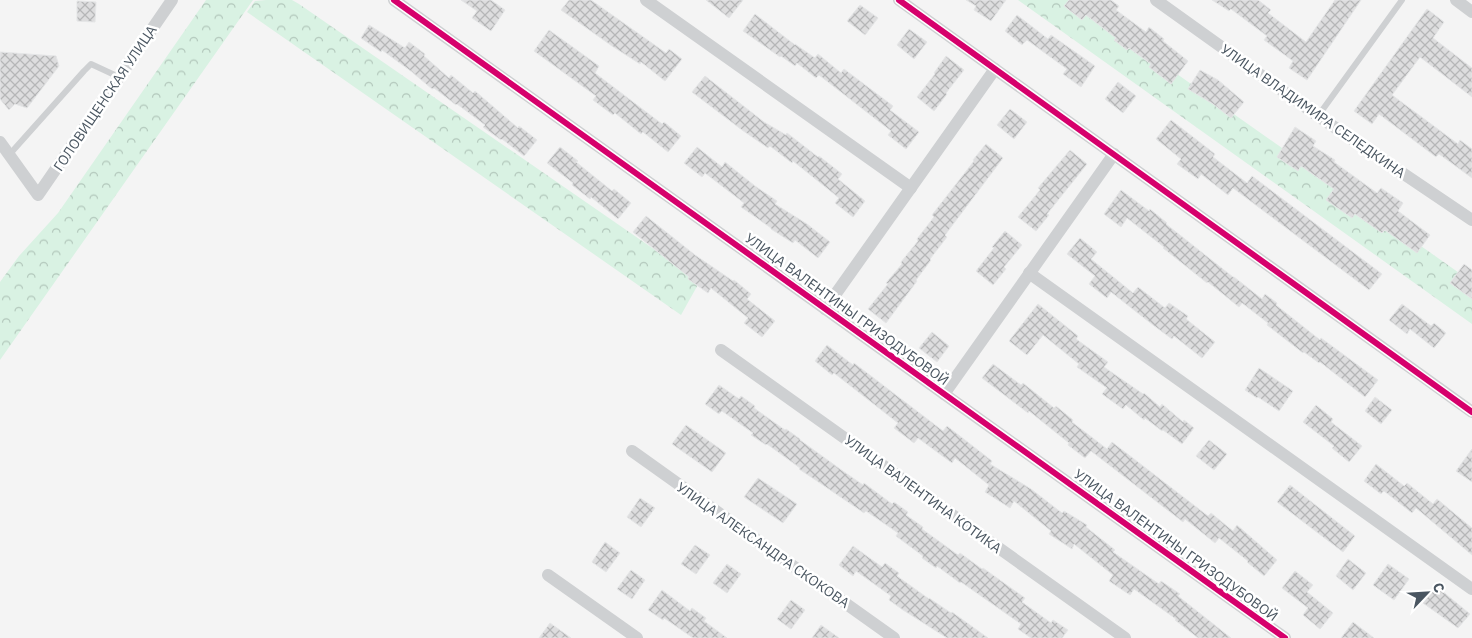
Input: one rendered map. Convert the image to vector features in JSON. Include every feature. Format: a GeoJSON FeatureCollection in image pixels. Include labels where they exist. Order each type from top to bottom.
{"type":"FeatureCollection","features":[{"type":"Feature","properties":{"kind":"street","name":"ГОЛОВИЩЕНСКАЯ УЛИЦА"},"geometry":{"type":"LineString","coordinates":[[10,155],[38,195],[172,0]]}},
{"type":"Feature","properties":{"kind":"street","name":"УЛИЦА ВАЛЕНТИНЫ ГРИЗОДУБОВОЙ"},"geometry":{"type":"LineString","coordinates":[[394,0],[1285,638]]}},
{"type":"Feature","properties":{"kind":"street"},"geometry":{"type":"LineString","coordinates":[[646,0],[910,188]]}},
{"type":"Feature","properties":{"kind":"street"},"geometry":{"type":"LineString","coordinates":[[899,0],[1472,412]]}},
{"type":"Feature","properties":{"kind":"street","name":"УЛИЦА ВЛАДИМИРА СЕЛЕДКИНА"},"geometry":{"type":"LineString","coordinates":[[1156,0],[1318,116],[1472,220]]}},
{"type":"Feature","properties":{"kind":"street"},"geometry":{"type":"LineString","coordinates":[[1456,0],[1472,12]]}},
{"type":"Feature","properties":{"kind":"street"},"geometry":{"type":"LineString","coordinates":[[825,309],[995,69]]}},
{"type":"Feature","properties":{"kind":"street"},"geometry":{"type":"LineString","coordinates":[[0,142],[10,155]]}},
{"type":"Feature","properties":{"kind":"street"},"geometry":{"type":"LineString","coordinates":[[944,394],[1114,154]]}},
{"type":"Feature","properties":{"kind":"street"},"geometry":{"type":"LineString","coordinates":[[1029,273],[1472,589]]}},
{"type":"Feature","properties":{"kind":"street","name":"УЛИЦА ВАЛЕНТИНА КОТИКА"},"geometry":{"type":"LineString","coordinates":[[721,350],[1125,638]]}},
{"type":"Feature","properties":{"kind":"street","name":"УЛИЦА АЛЕКСАНДРА СКОКОВА"},"geometry":{"type":"LineString","coordinates":[[632,451],[894,638]]}},
{"type":"Feature","properties":{"kind":"street"},"geometry":{"type":"LineString","coordinates":[[548,575],[636,638]]}},
{"type":"Feature","properties":{"kind":"lane"},"geometry":{"type":"LineString","coordinates":[[1318,116],[1402,0]]}},
{"type":"Feature","properties":{"kind":"lane"},"geometry":{"type":"LineString","coordinates":[[10,155],[91,64],[119,77]]}},
{"type":"Feature","properties":{"kind":"green space"},"geometry":{"type":"Polygon","coordinates":[[[206,0],[253,0],[0,360],[0,282],[19,256],[58,213],[206,0]]]}},
{"type":"Feature","properties":{"kind":"green space"},"geometry":{"type":"Polygon","coordinates":[[[292,0],[299,4],[700,281],[681,315],[247,12],[255,1],[292,0]]]}},
{"type":"Feature","properties":{"kind":"green space"},"geometry":{"type":"Polygon","coordinates":[[[1018,0],[1072,0],[1472,282],[1472,324],[1018,0]]]}},
{"type":"Feature","properties":{"kind":"building"},"geometry":{"type":"Polygon","coordinates":[[[461,0],[491,0],[505,10],[491,31],[472,18],[477,11],[461,0]]]}},
{"type":"Feature","properties":{"kind":"building"},"geometry":{"type":"Polygon","coordinates":[[[569,0],[591,0],[666,53],[669,49],[682,59],[665,81],[641,62],[640,64],[612,46],[561,10],[569,0]]]}},
{"type":"Feature","properties":{"kind":"building"},"geometry":{"type":"Polygon","coordinates":[[[706,0],[743,0],[729,18],[706,0]]]}},
{"type":"Feature","properties":{"kind":"building"},"geometry":{"type":"Polygon","coordinates":[[[966,0],[1006,0],[991,21],[974,10],[976,6],[966,0]]]}},
{"type":"Feature","properties":{"kind":"building"},"geometry":{"type":"Polygon","coordinates":[[[1069,0],[1111,0],[1119,6],[1116,10],[1146,32],[1149,27],[1188,61],[1171,84],[1149,67],[1151,64],[1129,48],[1127,50],[1114,40],[1116,38],[1086,15],[1082,20],[1064,6],[1069,0]]]}},
{"type":"Feature","properties":{"kind":"building"},"geometry":{"type":"Polygon","coordinates":[[[1212,0],[1258,0],[1271,10],[1268,13],[1306,42],[1335,0],[1361,0],[1307,80],[1289,68],[1293,61],[1264,40],[1267,36],[1231,9],[1229,11],[1212,0]]]}},
{"type":"Feature","properties":{"kind":"building"},"geometry":{"type":"Polygon","coordinates":[[[77,1],[96,2],[95,22],[77,21],[77,1]]]}},
{"type":"Feature","properties":{"kind":"building"},"geometry":{"type":"Polygon","coordinates":[[[860,5],[878,18],[865,35],[847,21],[860,5]]]}},
{"type":"Feature","properties":{"kind":"building"},"geometry":{"type":"Polygon","coordinates":[[[1427,9],[1444,22],[1433,38],[1472,68],[1472,97],[1420,57],[1392,95],[1458,144],[1460,140],[1472,149],[1472,178],[1439,154],[1436,157],[1379,114],[1372,124],[1354,111],[1427,9]]]}},
{"type":"Feature","properties":{"kind":"building"},"geometry":{"type":"Polygon","coordinates":[[[755,14],[815,58],[818,54],[841,73],[844,69],[893,106],[890,110],[919,132],[906,149],[888,135],[891,131],[819,75],[816,78],[797,63],[795,66],[743,31],[755,14]]]}},
{"type":"Feature","properties":{"kind":"building"},"geometry":{"type":"Polygon","coordinates":[[[1017,15],[1048,39],[1051,35],[1095,66],[1081,87],[1063,74],[1067,69],[1027,40],[1022,45],[1005,31],[1017,15]]]}},
{"type":"Feature","properties":{"kind":"building"},"geometry":{"type":"Polygon","coordinates":[[[369,25],[405,48],[409,42],[425,54],[424,56],[449,78],[451,75],[473,93],[475,91],[518,128],[519,126],[537,140],[524,156],[483,127],[485,125],[457,104],[434,88],[432,89],[382,50],[381,52],[361,38],[369,25]]]}},
{"type":"Feature","properties":{"kind":"building"},"geometry":{"type":"Polygon","coordinates":[[[909,29],[927,42],[914,59],[897,45],[909,29]]]}},
{"type":"Feature","properties":{"kind":"building"},"geometry":{"type":"Polygon","coordinates":[[[549,30],[599,66],[595,73],[662,124],[664,122],[681,136],[668,152],[643,132],[641,134],[615,113],[613,115],[593,100],[596,96],[534,51],[549,30]]]}},
{"type":"Feature","properties":{"kind":"building"},"geometry":{"type":"Polygon","coordinates":[[[0,52],[56,56],[59,66],[27,108],[15,104],[9,110],[0,99],[0,52]]]}},
{"type":"Feature","properties":{"kind":"building"},"geometry":{"type":"Polygon","coordinates":[[[946,56],[964,70],[934,111],[917,97],[946,56]]]}},
{"type":"Feature","properties":{"kind":"building"},"geometry":{"type":"Polygon","coordinates":[[[1200,70],[1218,80],[1244,102],[1231,118],[1213,104],[1188,89],[1200,70]]]}},
{"type":"Feature","properties":{"kind":"building"},"geometry":{"type":"Polygon","coordinates":[[[705,76],[764,122],[786,135],[787,133],[842,174],[838,179],[865,201],[853,217],[835,203],[839,198],[793,161],[792,163],[770,146],[768,148],[692,92],[705,76]]]}},
{"type":"Feature","properties":{"kind":"building"},"geometry":{"type":"Polygon","coordinates":[[[1118,82],[1136,96],[1123,113],[1105,99],[1118,82]]]}},
{"type":"Feature","properties":{"kind":"building"},"geometry":{"type":"Polygon","coordinates":[[[1010,109],[1027,122],[1014,139],[997,125],[1010,109]]]}},
{"type":"Feature","properties":{"kind":"building"},"geometry":{"type":"Polygon","coordinates":[[[1171,120],[1215,154],[1213,157],[1247,183],[1252,176],[1382,274],[1369,290],[1233,188],[1228,195],[1201,174],[1198,179],[1177,164],[1181,159],[1156,139],[1171,120]]]}},
{"type":"Feature","properties":{"kind":"building"},"geometry":{"type":"Polygon","coordinates":[[[1295,127],[1316,141],[1313,146],[1335,160],[1334,162],[1377,193],[1381,188],[1403,203],[1398,211],[1430,235],[1417,253],[1385,230],[1382,233],[1355,214],[1352,218],[1326,200],[1334,189],[1301,166],[1298,171],[1277,157],[1295,127]]]}},
{"type":"Feature","properties":{"kind":"building"},"geometry":{"type":"Polygon","coordinates":[[[986,144],[1003,158],[945,235],[947,237],[886,323],[868,309],[918,241],[917,239],[934,217],[932,215],[986,144]]]}},
{"type":"Feature","properties":{"kind":"building"},"geometry":{"type":"Polygon","coordinates":[[[560,147],[612,191],[614,189],[631,203],[618,219],[591,197],[590,199],[572,185],[573,183],[547,163],[560,147]]]}},
{"type":"Feature","properties":{"kind":"building"},"geometry":{"type":"Polygon","coordinates":[[[697,147],[722,167],[725,162],[777,201],[775,204],[807,224],[830,242],[818,258],[795,240],[793,243],[741,207],[744,203],[705,173],[702,177],[684,163],[697,147]]]}},
{"type":"Feature","properties":{"kind":"building"},"geometry":{"type":"Polygon","coordinates":[[[1070,150],[1087,164],[1047,214],[1049,215],[1036,231],[1018,217],[1040,190],[1038,188],[1070,150]]]}},
{"type":"Feature","properties":{"kind":"building"},"geometry":{"type":"Polygon","coordinates":[[[1121,190],[1149,211],[1150,209],[1166,224],[1262,299],[1265,294],[1320,340],[1321,338],[1378,380],[1365,397],[1320,362],[1303,353],[1242,303],[1239,307],[1207,283],[1127,218],[1121,227],[1104,214],[1121,190]]]}},
{"type":"Feature","properties":{"kind":"building"},"geometry":{"type":"Polygon","coordinates":[[[646,216],[695,255],[734,280],[751,294],[747,299],[775,321],[762,337],[744,323],[748,318],[711,288],[708,293],[688,279],[689,277],[633,232],[646,216]]]}},
{"type":"Feature","properties":{"kind":"building"},"geometry":{"type":"Polygon","coordinates":[[[1005,231],[1022,245],[1004,267],[1006,269],[993,285],[976,271],[1005,231]]]}},
{"type":"Feature","properties":{"kind":"building"},"geometry":{"type":"Polygon","coordinates":[[[1080,238],[1097,252],[1091,259],[1133,293],[1138,287],[1165,308],[1169,303],[1188,316],[1186,319],[1215,342],[1202,358],[1174,336],[1172,339],[1111,292],[1107,298],[1089,284],[1095,276],[1067,254],[1080,238]]]}},
{"type":"Feature","properties":{"kind":"building"},"geometry":{"type":"Polygon","coordinates":[[[1464,264],[1472,270],[1472,299],[1450,283],[1464,264]]]}},
{"type":"Feature","properties":{"kind":"building"},"geometry":{"type":"Polygon","coordinates":[[[1038,304],[1078,336],[1076,339],[1108,362],[1104,367],[1144,393],[1160,407],[1162,404],[1183,422],[1184,420],[1194,428],[1182,444],[1145,418],[1144,420],[1126,405],[1123,409],[1102,394],[1107,388],[1077,367],[1079,364],[1043,335],[1027,355],[1009,341],[1038,304]]]}},
{"type":"Feature","properties":{"kind":"building"},"geometry":{"type":"Polygon","coordinates":[[[1402,304],[1431,326],[1434,323],[1446,333],[1434,348],[1410,329],[1407,334],[1389,320],[1402,304]]]}},
{"type":"Feature","properties":{"kind":"building"},"geometry":{"type":"Polygon","coordinates":[[[932,332],[949,346],[937,362],[919,348],[932,332]]]}},
{"type":"Feature","properties":{"kind":"building"},"geometry":{"type":"Polygon","coordinates":[[[827,345],[853,365],[854,363],[943,431],[947,426],[992,461],[990,464],[1031,489],[1062,513],[1064,511],[1087,525],[1086,527],[1115,550],[1113,552],[1159,584],[1161,581],[1180,594],[1178,596],[1231,638],[1198,638],[1176,619],[1134,589],[1130,595],[1109,581],[1113,575],[1074,544],[1072,549],[1049,534],[1051,531],[1014,501],[1010,508],[985,492],[989,485],[955,458],[952,463],[918,438],[914,443],[894,428],[898,423],[834,373],[832,375],[815,361],[827,345]]]}},
{"type":"Feature","properties":{"kind":"building"},"geometry":{"type":"Polygon","coordinates":[[[993,364],[1021,385],[1023,383],[1054,408],[1056,406],[1073,420],[1072,422],[1107,449],[1112,442],[1208,516],[1211,513],[1233,531],[1237,525],[1277,560],[1264,576],[1219,538],[1215,543],[1185,519],[1183,522],[1091,451],[1085,458],[1029,411],[1028,413],[982,378],[993,364]]]}},
{"type":"Feature","properties":{"kind":"building"},"geometry":{"type":"Polygon","coordinates":[[[1259,368],[1293,391],[1279,411],[1245,390],[1259,368]]]}},
{"type":"Feature","properties":{"kind":"building"},"geometry":{"type":"Polygon","coordinates":[[[719,385],[739,399],[741,396],[755,406],[754,408],[863,485],[864,483],[892,504],[894,502],[908,512],[906,515],[923,527],[922,529],[958,555],[960,553],[1025,598],[1022,602],[1051,623],[1053,620],[1068,630],[1062,638],[1031,638],[1018,629],[1021,624],[937,566],[936,568],[922,558],[923,556],[896,536],[898,533],[866,511],[864,513],[799,469],[767,444],[751,435],[753,433],[722,411],[719,414],[705,404],[719,385]]]}},
{"type":"Feature","properties":{"kind":"building"},"geometry":{"type":"Polygon","coordinates":[[[1375,397],[1392,410],[1381,424],[1365,411],[1375,397]]]}},
{"type":"Feature","properties":{"kind":"building"},"geometry":{"type":"Polygon","coordinates":[[[1316,405],[1333,419],[1331,422],[1362,446],[1349,462],[1332,448],[1334,446],[1303,422],[1316,405]]]}},
{"type":"Feature","properties":{"kind":"building"},"geometry":{"type":"Polygon","coordinates":[[[686,425],[726,453],[712,472],[672,444],[686,425]]]}},
{"type":"Feature","properties":{"kind":"building"},"geometry":{"type":"Polygon","coordinates":[[[1209,440],[1227,454],[1214,470],[1196,456],[1209,440]]]}},
{"type":"Feature","properties":{"kind":"building"},"geometry":{"type":"Polygon","coordinates":[[[1472,449],[1472,482],[1456,471],[1472,449]]]}},
{"type":"Feature","properties":{"kind":"building"},"geometry":{"type":"Polygon","coordinates":[[[1376,464],[1404,486],[1407,483],[1433,504],[1437,499],[1472,528],[1472,555],[1416,508],[1412,513],[1384,491],[1381,494],[1364,481],[1376,464]]]}},
{"type":"Feature","properties":{"kind":"building"},"geometry":{"type":"Polygon","coordinates":[[[758,478],[797,504],[783,523],[744,497],[758,478]]]}},
{"type":"Feature","properties":{"kind":"building"},"geometry":{"type":"Polygon","coordinates":[[[1290,485],[1355,536],[1343,552],[1277,502],[1290,485]]]}},
{"type":"Feature","properties":{"kind":"building"},"geometry":{"type":"Polygon","coordinates":[[[640,498],[655,508],[641,527],[627,517],[640,498]]]}},
{"type":"Feature","properties":{"kind":"building"},"geometry":{"type":"Polygon","coordinates":[[[605,542],[620,553],[606,572],[592,562],[605,542]]]}},
{"type":"Feature","properties":{"kind":"building"},"geometry":{"type":"Polygon","coordinates":[[[695,545],[710,555],[696,574],[681,564],[695,545]]]}},
{"type":"Feature","properties":{"kind":"building"},"geometry":{"type":"Polygon","coordinates":[[[853,546],[882,567],[885,563],[899,573],[897,576],[988,638],[947,638],[889,600],[891,596],[856,571],[853,576],[839,565],[853,546]]]}},
{"type":"Feature","properties":{"kind":"building"},"geometry":{"type":"Polygon","coordinates":[[[1348,559],[1366,573],[1353,590],[1336,576],[1348,559]]]}},
{"type":"Feature","properties":{"kind":"building"},"geometry":{"type":"Polygon","coordinates":[[[727,564],[741,574],[727,593],[713,583],[727,564]]]}},
{"type":"Feature","properties":{"kind":"building"},"geometry":{"type":"Polygon","coordinates":[[[1388,564],[1409,579],[1394,600],[1373,585],[1388,564]]]}},
{"type":"Feature","properties":{"kind":"building"},"geometry":{"type":"Polygon","coordinates":[[[631,570],[645,580],[632,599],[617,589],[631,570]]]}},
{"type":"Feature","properties":{"kind":"building"},"geometry":{"type":"Polygon","coordinates":[[[1295,571],[1313,585],[1307,592],[1333,613],[1320,629],[1303,615],[1308,608],[1282,588],[1295,571]]]}},
{"type":"Feature","properties":{"kind":"building"},"geometry":{"type":"Polygon","coordinates":[[[1436,586],[1470,614],[1458,628],[1423,603],[1436,586]]]}},
{"type":"Feature","properties":{"kind":"building"},"geometry":{"type":"Polygon","coordinates":[[[662,590],[690,611],[692,608],[706,618],[704,621],[727,638],[693,638],[664,618],[663,620],[648,610],[662,590]]]}},
{"type":"Feature","properties":{"kind":"building"},"geometry":{"type":"Polygon","coordinates":[[[791,600],[805,610],[791,629],[777,619],[791,600]]]}},
{"type":"Feature","properties":{"kind":"building"},"geometry":{"type":"Polygon","coordinates":[[[1353,622],[1374,638],[1341,638],[1353,622]]]}},
{"type":"Feature","properties":{"kind":"building"},"geometry":{"type":"Polygon","coordinates":[[[550,623],[571,638],[539,638],[550,623]]]}},
{"type":"Feature","properties":{"kind":"building"},"geometry":{"type":"Polygon","coordinates":[[[821,625],[839,638],[812,638],[821,625]]]}},
{"type":"Feature","properties":{"kind":"cycle path"},"geometry":{"type":"LineString","coordinates":[[394,0],[1285,638]]}},
{"type":"Feature","properties":{"kind":"cycle path"},"geometry":{"type":"LineString","coordinates":[[899,0],[1472,412]]}}]}
